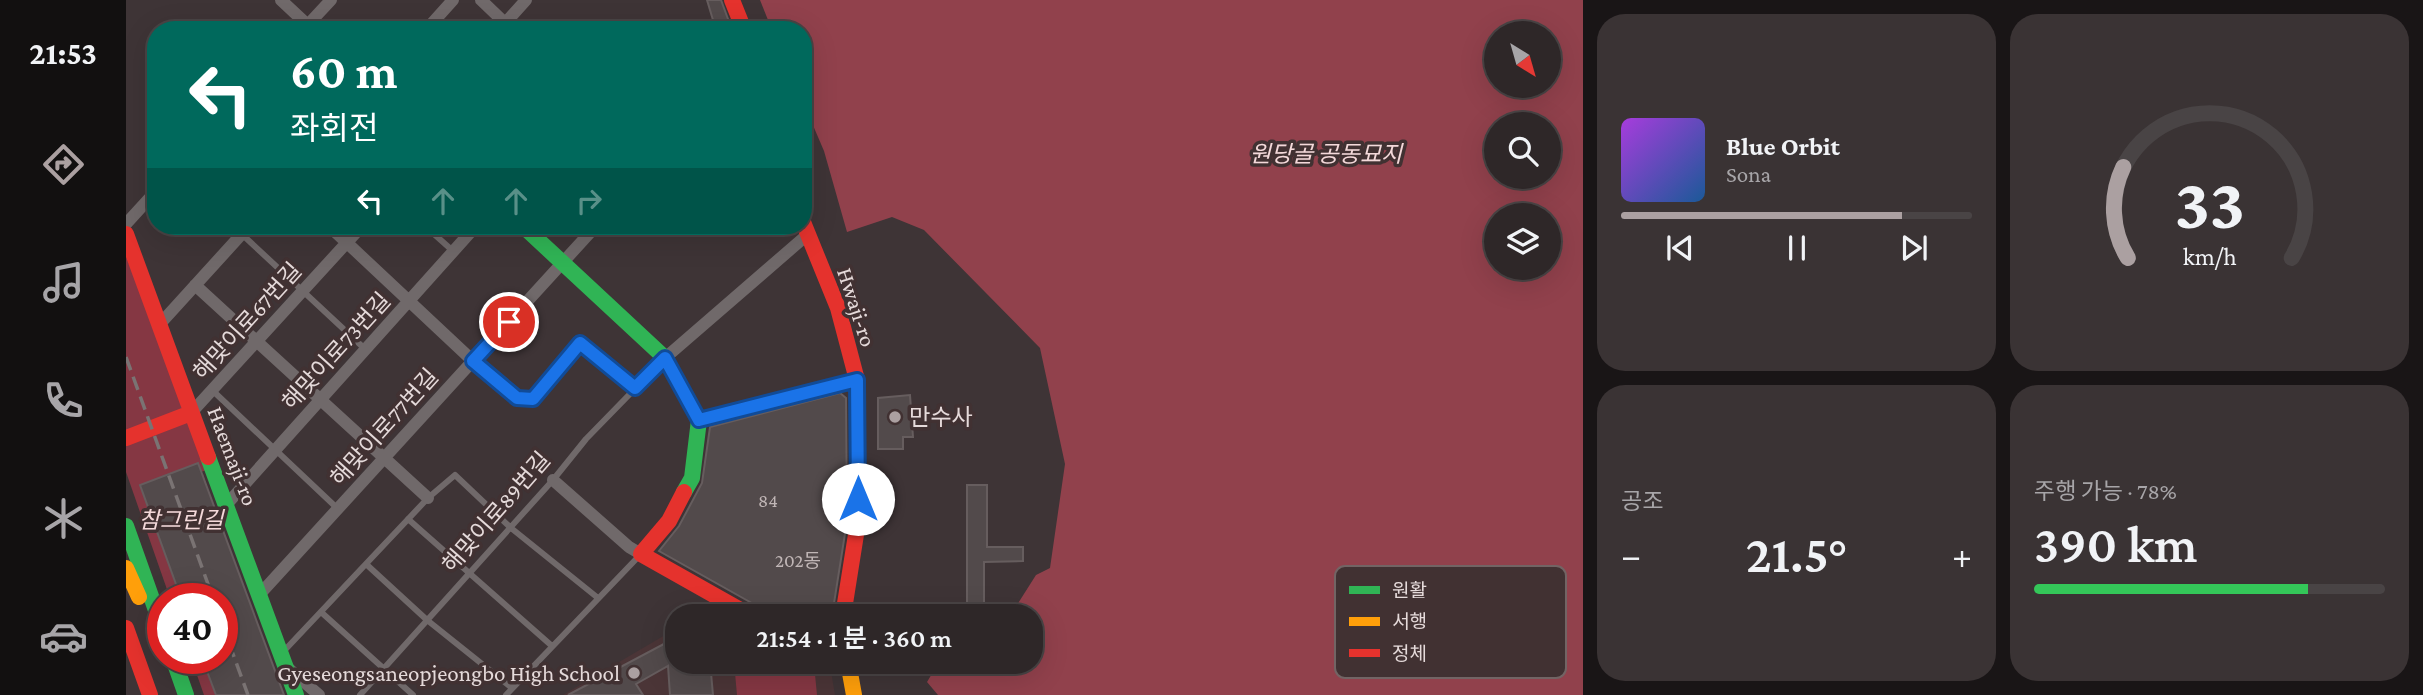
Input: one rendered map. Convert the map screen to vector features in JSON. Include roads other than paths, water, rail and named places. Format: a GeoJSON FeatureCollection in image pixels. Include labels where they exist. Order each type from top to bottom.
{"type":"FeatureCollection","features":[{"type":"Feature","properties":{"kind":"street"},"geometry":{"type":"LineString","coordinates":[[281,0],[301,21]]}},
{"type":"Feature","properties":{"kind":"street"},"geometry":{"type":"LineString","coordinates":[[314,21],[331,0]]}},
{"type":"Feature","properties":{"kind":"street"},"geometry":{"type":"LineString","coordinates":[[434,21],[453,0]]}},
{"type":"Feature","properties":{"kind":"street"},"geometry":{"type":"LineString","coordinates":[[481,0],[498,21]]}},
{"type":"Feature","properties":{"kind":"street"},"geometry":{"type":"LineString","coordinates":[[507,21],[526,0]]}},
{"type":"Feature","properties":{"kind":"street"},"geometry":{"type":"LineString","coordinates":[[732,0],[740,21]]}},
{"type":"Feature","properties":{"kind":"street"},"geometry":{"type":"LineString","coordinates":[[126,223],[147,201]]}},
{"type":"Feature","properties":{"kind":"street","name":"Haemaji-ro"},"geometry":{"type":"LineString","coordinates":[[126,234],[296,695]]}},
{"type":"Feature","properties":{"kind":"street"},"geometry":{"type":"LineString","coordinates":[[159,325],[235,235]]}},
{"type":"Feature","properties":{"kind":"street"},"geometry":{"type":"LineString","coordinates":[[339,235],[473,361],[517,398],[533,399],[580,343],[635,388]]}},
{"type":"Feature","properties":{"kind":"street","name":"해맞이로67번길"},"geometry":{"type":"LineString","coordinates":[[191,413],[354,235]]}},
{"type":"Feature","properties":{"kind":"street","name":"해맞이로73번길"},"geometry":{"type":"LineString","coordinates":[[227,504],[468,235]]}},
{"type":"Feature","properties":{"kind":"street"},"geometry":{"type":"LineString","coordinates":[[533,235],[665,358],[699,420],[692,478],[670,521],[641,554]]}},
{"type":"Feature","properties":{"kind":"street","name":"해맞이로77번길"},"geometry":{"type":"LineString","coordinates":[[260,594],[588,235]]}},
{"type":"Feature","properties":{"kind":"street"},"geometry":{"type":"LineString","coordinates":[[665,358],[798,235]]}},
{"type":"Feature","properties":{"kind":"street","name":"Hwaji-ro"},"geometry":{"type":"LineString","coordinates":[[807,235],[838,309],[857,380],[858,522],[845,604]]}},
{"type":"Feature","properties":{"kind":"street"},"geometry":{"type":"LineString","coordinates":[[195,285],[428,498]]}},
{"type":"Feature","properties":{"kind":"street"},"geometry":{"type":"LineString","coordinates":[[699,420],[857,380]]}},
{"type":"Feature","properties":{"kind":"street"},"geometry":{"type":"LineString","coordinates":[[126,439],[191,413]]}},
{"type":"Feature","properties":{"kind":"street"},"geometry":{"type":"LineString","coordinates":[[554,480],[629,547],[730,604]]}},
{"type":"Feature","properties":{"kind":"street"},"geometry":{"type":"LineString","coordinates":[[126,526],[147,585]]}},
{"type":"Feature","properties":{"kind":"street"},"geometry":{"type":"LineString","coordinates":[[126,568],[147,615]]}},
{"type":"Feature","properties":{"kind":"street"},"geometry":{"type":"LineString","coordinates":[[126,628],[150,695]]}},
{"type":"Feature","properties":{"kind":"street"},"geometry":{"type":"LineString","coordinates":[[284,660],[319,695]]}},
{"type":"Feature","properties":{"kind":"street"},"geometry":{"type":"LineString","coordinates":[[179,674],[186,695]]}},
{"type":"Feature","properties":{"kind":"street"},"geometry":{"type":"LineString","coordinates":[[850,674],[854,695]]}},
{"type":"Feature","properties":{"kind":"lane"},"geometry":{"type":"LineString","coordinates":[[248,235],[365,349]]}},
{"type":"Feature","properties":{"kind":"lane"},"geometry":{"type":"LineString","coordinates":[[435,235],[453,251]]}},
{"type":"Feature","properties":{"kind":"lane","name":"해맞이로89번길"},"geometry":{"type":"LineString","coordinates":[[360,695],[554,480],[586,439],[665,358]]}},
{"type":"Feature","properties":{"kind":"lane"},"geometry":{"type":"LineString","coordinates":[[212,390],[338,509]]}},
{"type":"Feature","properties":{"kind":"lane"},"geometry":{"type":"LineString","coordinates":[[284,660],[321,612],[428,498],[455,475],[511,528],[598,598]]}},
{"type":"Feature","properties":{"kind":"lane"},"geometry":{"type":"LineString","coordinates":[[408,519],[552,646]]}},
{"type":"Feature","properties":{"kind":"lane"},"geometry":{"type":"LineString","coordinates":[[506,695],[641,554]]}},
{"type":"Feature","properties":{"kind":"lane"},"geometry":{"type":"LineString","coordinates":[[366,564],[427,620],[512,688]]}},
{"type":"Feature","properties":{"kind":"lane"},"geometry":{"type":"LineString","coordinates":[[321,612],[413,695]]}},
{"type":"Feature","properties":{"kind":"railway"},"geometry":{"type":"LineString","coordinates":[[126,357],[208,583]]}},
{"type":"Feature","properties":{"kind":"railway"},"geometry":{"type":"LineString","coordinates":[[238,668],[248,695]]}},
{"type":"Feature","properties":{"kind":"place","name":"만수사"},"geometry":{"type":"Point","coordinates":[895,417]}},
{"type":"Feature","properties":{"kind":"place","name":"Gyeseongsaneopjeongbo High School"},"geometry":{"type":"Point","coordinates":[634,673]}},
{"type":"Feature","properties":{"kind":"park label","name":"원당골 공동묘지"},"geometry":{"type":"Point","coordinates":[1326,154]}},
{"type":"Feature","properties":{"kind":"park label","name":"참그린길"},"geometry":{"type":"Point","coordinates":[181,520]}}]}
